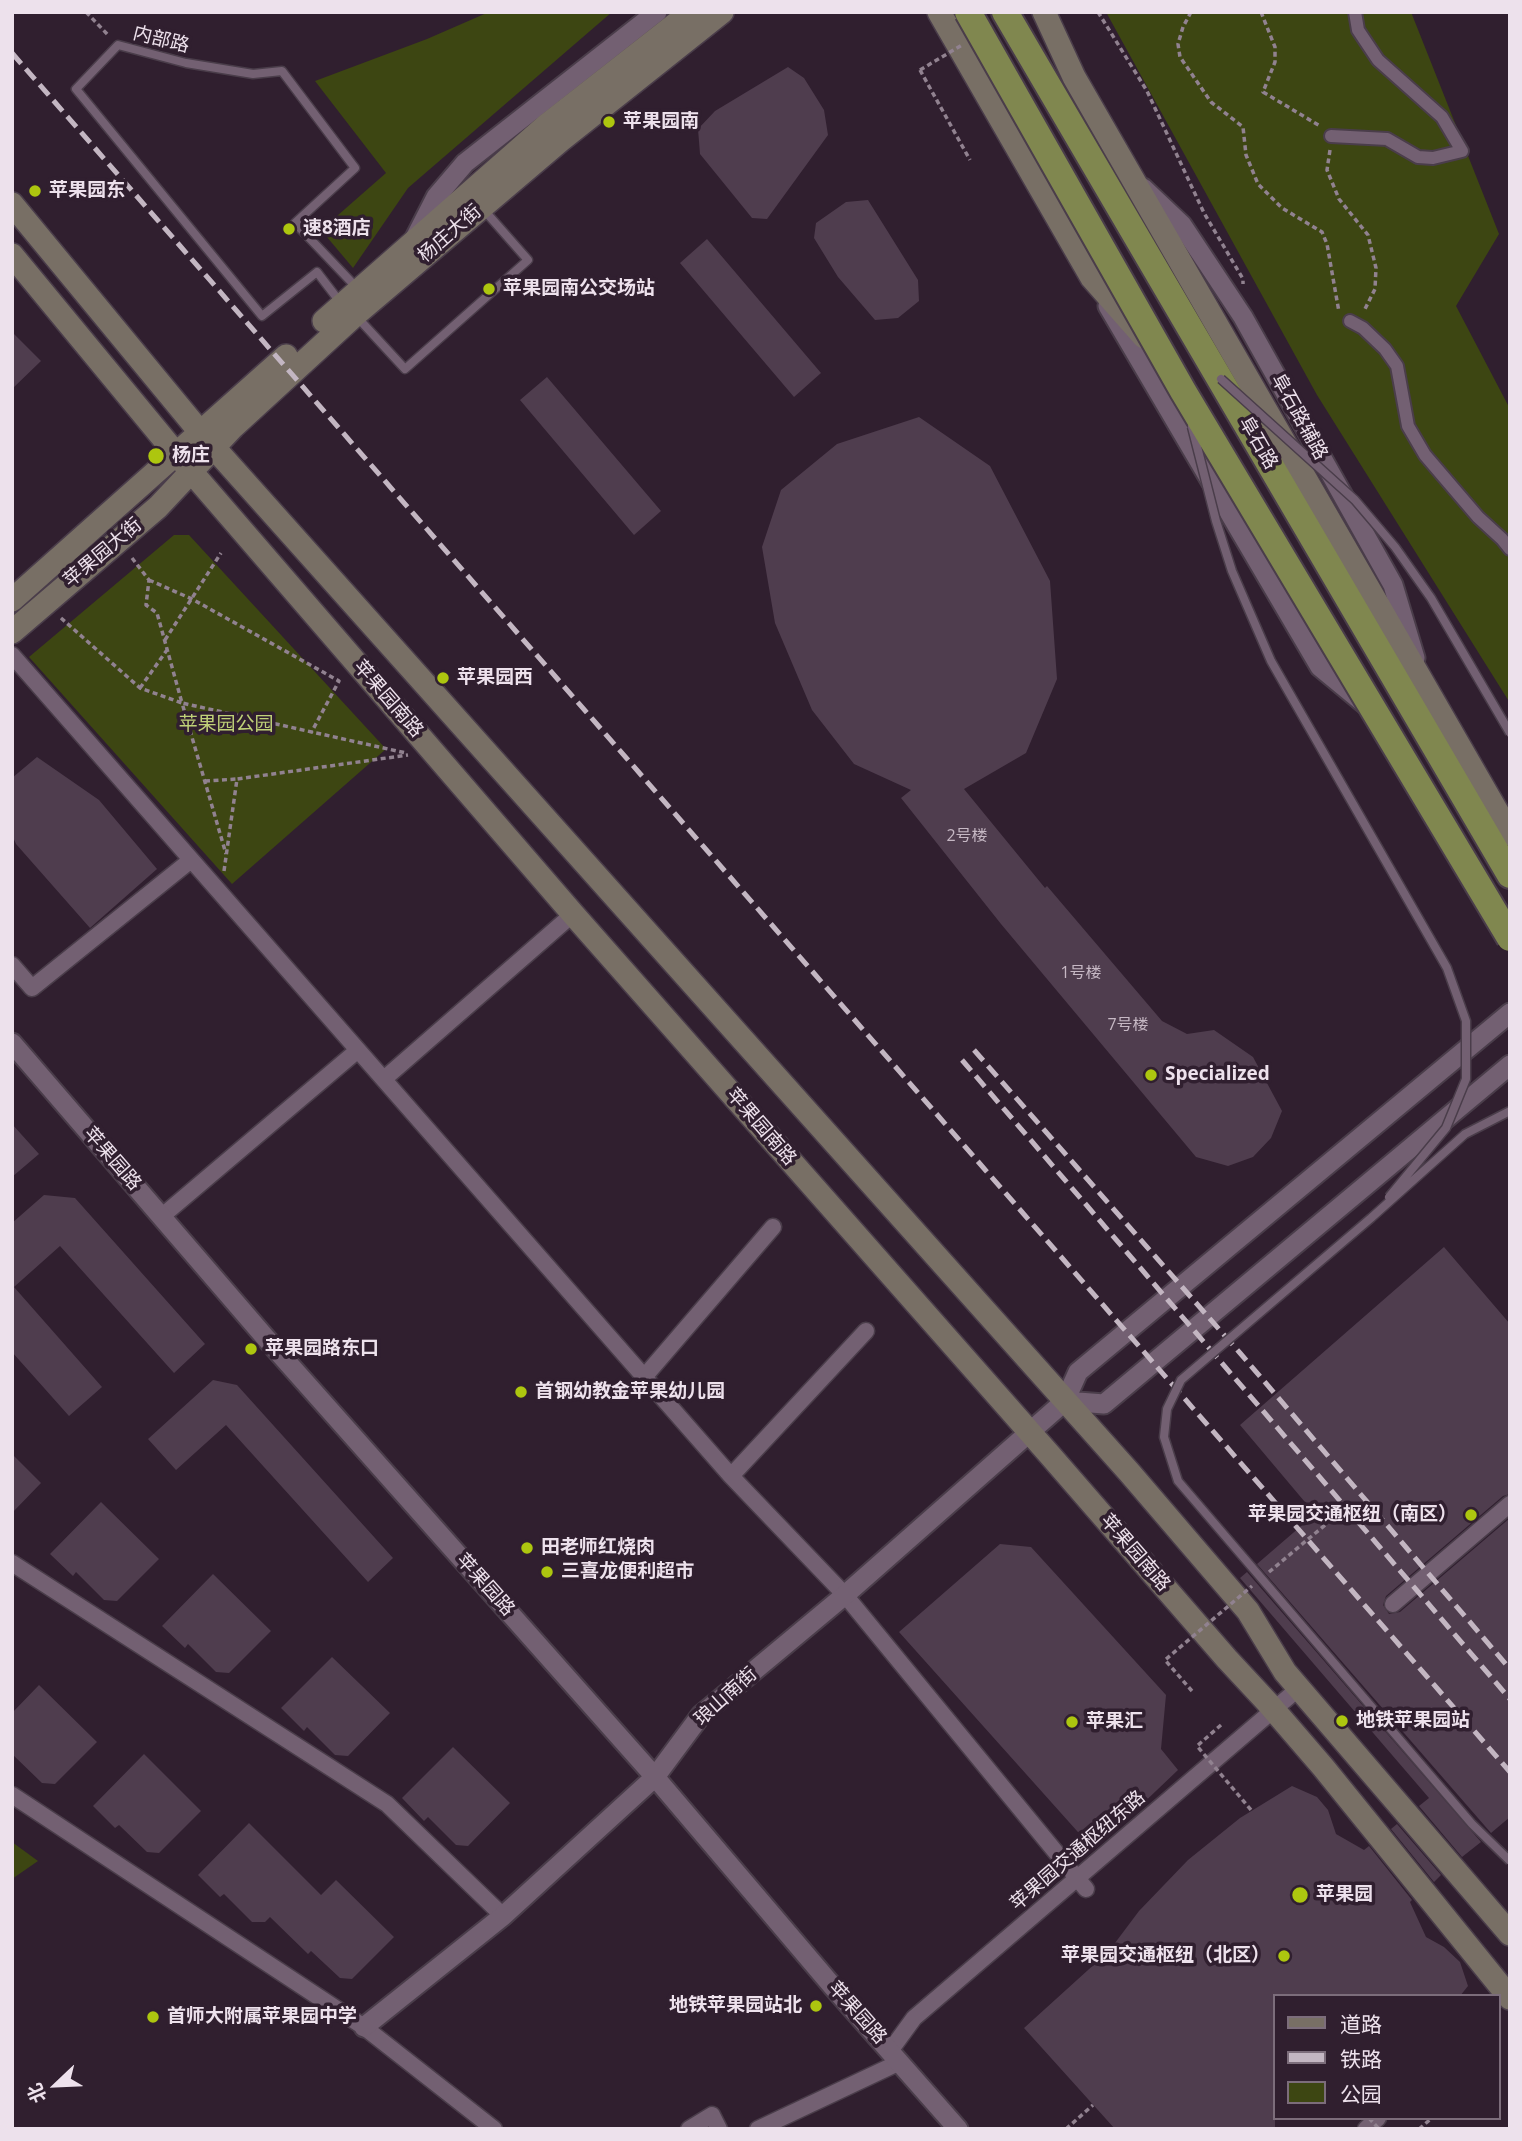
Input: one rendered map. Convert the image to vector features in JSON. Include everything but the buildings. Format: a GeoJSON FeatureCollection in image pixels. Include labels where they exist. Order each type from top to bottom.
{"type":"FeatureCollection","features":[{"type":"Feature","properties":{"kind":"highway","name":"阜石路"},"geometry":{"type":"LineString","coordinates":[[1005,12],[1510,874]]}},
{"type":"Feature","properties":{"kind":"highway","name":"阜石路"},"geometry":{"type":"LineString","coordinates":[[962,24],[1510,937]]}},
{"type":"Feature","properties":{"kind":"main road","name":"杨庄大街"},"geometry":{"type":"LineString","coordinates":[[352,303],[476,200],[548,124],[691,12]]}},
{"type":"Feature","properties":{"kind":"main road","name":"杨庄大街"},"geometry":{"type":"LineString","coordinates":[[184,463],[207,440],[290,372],[352,303],[411,245],[561,140],[722,12]]}},
{"type":"Feature","properties":{"kind":"main road","name":"阜石路"},"geometry":{"type":"LineString","coordinates":[[939,12],[1092,278],[1202,402],[1510,943]]}},
{"type":"Feature","properties":{"kind":"main road","name":"阜石路"},"geometry":{"type":"LineString","coordinates":[[1044,12],[1074,77],[1510,834]]}},
{"type":"Feature","properties":{"kind":"main road","name":"苹果园南路"},"geometry":{"type":"LineString","coordinates":[[12,204],[207,440],[1065,1401],[1248,1611],[1285,1672],[1510,1934]]}},
{"type":"Feature","properties":{"kind":"main road","name":"苹果园南路"},"geometry":{"type":"LineString","coordinates":[[12,255],[184,463],[573,914],[1227,1659],[1275,1710],[1510,1999]]}},
{"type":"Feature","properties":{"kind":"main road","name":"苹果园大街"},"geometry":{"type":"LineString","coordinates":[[12,600],[184,463]]}},
{"type":"Feature","properties":{"kind":"main road","name":"苹果园大街"},"geometry":{"type":"LineString","coordinates":[[12,632],[158,507],[184,463]]}},
{"type":"Feature","properties":{"kind":"street","name":"杨庄大街"},"geometry":{"type":"LineString","coordinates":[[411,245],[436,197],[465,163],[657,12]]}},
{"type":"Feature","properties":{"kind":"street"},"geometry":{"type":"LineString","coordinates":[[1331,136],[1387,139],[1418,157],[1433,158],[1461,151],[1442,117],[1378,60],[1358,30],[1355,12]]}},
{"type":"Feature","properties":{"kind":"street"},"geometry":{"type":"LineString","coordinates":[[1092,278],[1320,667],[1386,722]]}},
{"type":"Feature","properties":{"kind":"street"},"geometry":{"type":"LineString","coordinates":[[1350,321],[1363,328],[1385,349],[1397,366],[1408,426],[1425,454],[1478,517],[1510,549]]}},
{"type":"Feature","properties":{"kind":"street"},"geometry":{"type":"LineString","coordinates":[[12,655],[732,1476],[845,1595],[1082,1884]]}},
{"type":"Feature","properties":{"kind":"street"},"geometry":{"type":"LineString","coordinates":[[12,965],[32,988],[191,860]]}},
{"type":"Feature","properties":{"kind":"street"},"geometry":{"type":"LineString","coordinates":[[384,1079],[573,914]]}},
{"type":"Feature","properties":{"kind":"street"},"geometry":{"type":"LineString","coordinates":[[1510,1013],[1077,1372],[1065,1401],[1104,1404],[1510,1065]]}},
{"type":"Feature","properties":{"kind":"street","name":"苹果园路"},"geometry":{"type":"LineString","coordinates":[[12,1042],[161,1217],[655,1777],[825,1978],[958,2129]]}},
{"type":"Feature","properties":{"kind":"street"},"geometry":{"type":"LineString","coordinates":[[161,1217],[358,1050]]}},
{"type":"Feature","properties":{"kind":"street"},"geometry":{"type":"LineString","coordinates":[[645,1376],[773,1227]]}},
{"type":"Feature","properties":{"kind":"street"},"geometry":{"type":"LineString","coordinates":[[732,1476],[866,1331]]}},
{"type":"Feature","properties":{"kind":"street","name":"琅山南街"},"geometry":{"type":"LineString","coordinates":[[364,2027],[503,1916],[655,1777],[701,1715],[845,1595],[1065,1401]]}},
{"type":"Feature","properties":{"kind":"street"},"geometry":{"type":"LineString","coordinates":[[1393,1604],[1510,1504]]}},
{"type":"Feature","properties":{"kind":"street"},"geometry":{"type":"LineString","coordinates":[[12,1563],[387,1804],[503,1916]]}},
{"type":"Feature","properties":{"kind":"street","name":"苹果园交通枢纽东路"},"geometry":{"type":"LineString","coordinates":[[895,2056],[914,2018],[1082,1884],[1299,1688]]}},
{"type":"Feature","properties":{"kind":"street"},"geometry":{"type":"LineString","coordinates":[[12,1795],[364,2027],[494,2129]]}},
{"type":"Feature","properties":{"kind":"street"},"geometry":{"type":"LineString","coordinates":[[758,2129],[895,2056]]}},
{"type":"Feature","properties":{"kind":"street"},"geometry":{"type":"LineString","coordinates":[[689,2129],[716,2122]]}},
{"type":"Feature","properties":{"kind":"lane","name":"内部路"},"geometry":{"type":"LineString","coordinates":[[317,272],[262,316],[76,89],[118,45],[186,63],[253,74],[282,71],[355,168],[295,223],[331,261],[352,303]]}},
{"type":"Feature","properties":{"kind":"lane"},"geometry":{"type":"LineString","coordinates":[[331,261],[317,272],[352,303],[405,369],[528,260],[476,200]]}},
{"type":"Feature","properties":{"kind":"lane"},"geometry":{"type":"LineString","coordinates":[[1221,379],[1355,500],[1395,547],[1431,598],[1510,733]]}},
{"type":"Feature","properties":{"kind":"lane"},"geometry":{"type":"LineString","coordinates":[[1183,391],[1224,546],[1271,661],[1447,968],[1466,1021],[1466,1079],[1446,1128],[1371,1218]]}},
{"type":"Feature","properties":{"kind":"lane"},"geometry":{"type":"LineString","coordinates":[[1510,1111],[1465,1134],[1181,1380],[1167,1409],[1164,1437],[1178,1481],[1472,1824],[1510,1861]]}},
{"type":"Feature","properties":{"kind":"path"},"geometry":{"type":"LineString","coordinates":[[86,12],[118,45]]}},
{"type":"Feature","properties":{"kind":"path"},"geometry":{"type":"LineString","coordinates":[[1098,12],[1147,91],[1204,213],[1243,279]]}},
{"type":"Feature","properties":{"kind":"path"},"geometry":{"type":"LineString","coordinates":[[1191,12],[1178,44],[1185,67],[1211,102],[1243,127],[1246,155],[1258,184],[1283,208],[1322,232],[1327,244],[1339,313],[1350,321],[1359,319],[1375,289],[1376,268],[1368,235],[1339,200],[1327,170],[1331,136],[1318,125],[1263,92],[1276,62],[1275,47],[1261,12]]}},
{"type":"Feature","properties":{"kind":"path"},"geometry":{"type":"LineString","coordinates":[[962,24],[962,47],[920,70],[970,160]]}},
{"type":"Feature","properties":{"kind":"path"},"geometry":{"type":"LineString","coordinates":[[164,640],[221,553]]}},
{"type":"Feature","properties":{"kind":"path"},"geometry":{"type":"LineString","coordinates":[[132,558],[149,580],[192,599],[339,681],[311,733]]}},
{"type":"Feature","properties":{"kind":"path"},"geometry":{"type":"LineString","coordinates":[[149,580],[146,605],[157,613],[227,856]]}},
{"type":"Feature","properties":{"kind":"path"},"geometry":{"type":"LineString","coordinates":[[61,618],[140,688],[182,703],[411,754],[237,779],[205,781]]}},
{"type":"Feature","properties":{"kind":"path"},"geometry":{"type":"LineString","coordinates":[[140,688],[167,650]]}},
{"type":"Feature","properties":{"kind":"path"},"geometry":{"type":"LineString","coordinates":[[221,894],[237,779]]}},
{"type":"Feature","properties":{"kind":"path"},"geometry":{"type":"LineString","coordinates":[[1266,1574],[1325,1525]]}},
{"type":"Feature","properties":{"kind":"path"},"geometry":{"type":"LineString","coordinates":[[1192,1692],[1164,1660],[1257,1582]]}},
{"type":"Feature","properties":{"kind":"path"},"geometry":{"type":"LineString","coordinates":[[1221,1725],[1197,1746],[1252,1811]]}},
{"type":"Feature","properties":{"kind":"path"},"geometry":{"type":"LineString","coordinates":[[1066,2129],[1094,2105]]}},
{"type":"Feature","properties":{"kind":"green space"},"geometry":{"type":"Polygon","coordinates":[[[489,12],[612,12],[408,188],[353,268],[321,230],[386,173],[315,81],[427,39],[489,12]]]}},
{"type":"Feature","properties":{"kind":"green space"},"geometry":{"type":"Polygon","coordinates":[[[1106,12],[1411,12],[1499,234],[1456,306],[1510,409],[1510,703],[1317,395],[1106,12]]]}},
{"type":"Feature","properties":{"kind":"green space","name":"苹果园公园"},"geometry":{"type":"Polygon","coordinates":[[[174,535],[189,535],[386,749],[232,884],[29,657],[174,535]]]}},
{"type":"Feature","properties":{"kind":"green space"},"geometry":{"type":"Polygon","coordinates":[[[12,1842],[38,1861],[12,1879],[12,1842]]]}},
{"type":"Feature","properties":{"kind":"railway"},"geometry":{"type":"LineString","coordinates":[[12,53],[1510,1772]]}},
{"type":"Feature","properties":{"kind":"railway"},"geometry":{"type":"LineString","coordinates":[[974,1050],[1240,1353],[1510,1669]]}},
{"type":"Feature","properties":{"kind":"railway"},"geometry":{"type":"LineString","coordinates":[[962,1060],[1510,1699]]}},
{"type":"Feature","properties":{"kind":"place","name":"苹果园南"},"geometry":{"type":"Point","coordinates":[609,122]}},
{"type":"Feature","properties":{"kind":"place","name":"苹果园东"},"geometry":{"type":"Point","coordinates":[35,191]}},
{"type":"Feature","properties":{"kind":"place","name":"速8酒店"},"geometry":{"type":"Point","coordinates":[289,229]}},
{"type":"Feature","properties":{"kind":"place","name":"苹果园南公交场站"},"geometry":{"type":"Point","coordinates":[489,289]}},
{"type":"Feature","properties":{"kind":"place","name":"杨庄"},"geometry":{"type":"Point","coordinates":[156,456]}},
{"type":"Feature","properties":{"kind":"place","name":"苹果园西"},"geometry":{"type":"Point","coordinates":[443,678]}},
{"type":"Feature","properties":{"kind":"place","name":"Specialized"},"geometry":{"type":"Point","coordinates":[1151,1075]}},
{"type":"Feature","properties":{"kind":"place","name":"苹果园路东口"},"geometry":{"type":"Point","coordinates":[251,1349]}},
{"type":"Feature","properties":{"kind":"place","name":"首钢幼教金苹果幼儿园"},"geometry":{"type":"Point","coordinates":[521,1392]}},
{"type":"Feature","properties":{"kind":"place","name":"苹果园交通枢纽（南区）"},"geometry":{"type":"Point","coordinates":[1471,1515]}},
{"type":"Feature","properties":{"kind":"place","name":"田老师红烧肉"},"geometry":{"type":"Point","coordinates":[527,1548]}},
{"type":"Feature","properties":{"kind":"place","name":"三喜龙便利超市"},"geometry":{"type":"Point","coordinates":[547,1572]}},
{"type":"Feature","properties":{"kind":"place","name":"地铁苹果园站"},"geometry":{"type":"Point","coordinates":[1342,1721]}},
{"type":"Feature","properties":{"kind":"place","name":"苹果汇"},"geometry":{"type":"Point","coordinates":[1072,1722]}},
{"type":"Feature","properties":{"kind":"place","name":"苹果园"},"geometry":{"type":"Point","coordinates":[1300,1895]}},
{"type":"Feature","properties":{"kind":"place","name":"苹果园交通枢纽（北区）"},"geometry":{"type":"Point","coordinates":[1284,1956]}},
{"type":"Feature","properties":{"kind":"place","name":"地铁苹果园站北"},"geometry":{"type":"Point","coordinates":[816,2006]}},
{"type":"Feature","properties":{"kind":"place","name":"首师大附属苹果园中学"},"geometry":{"type":"Point","coordinates":[153,2017]}}]}
